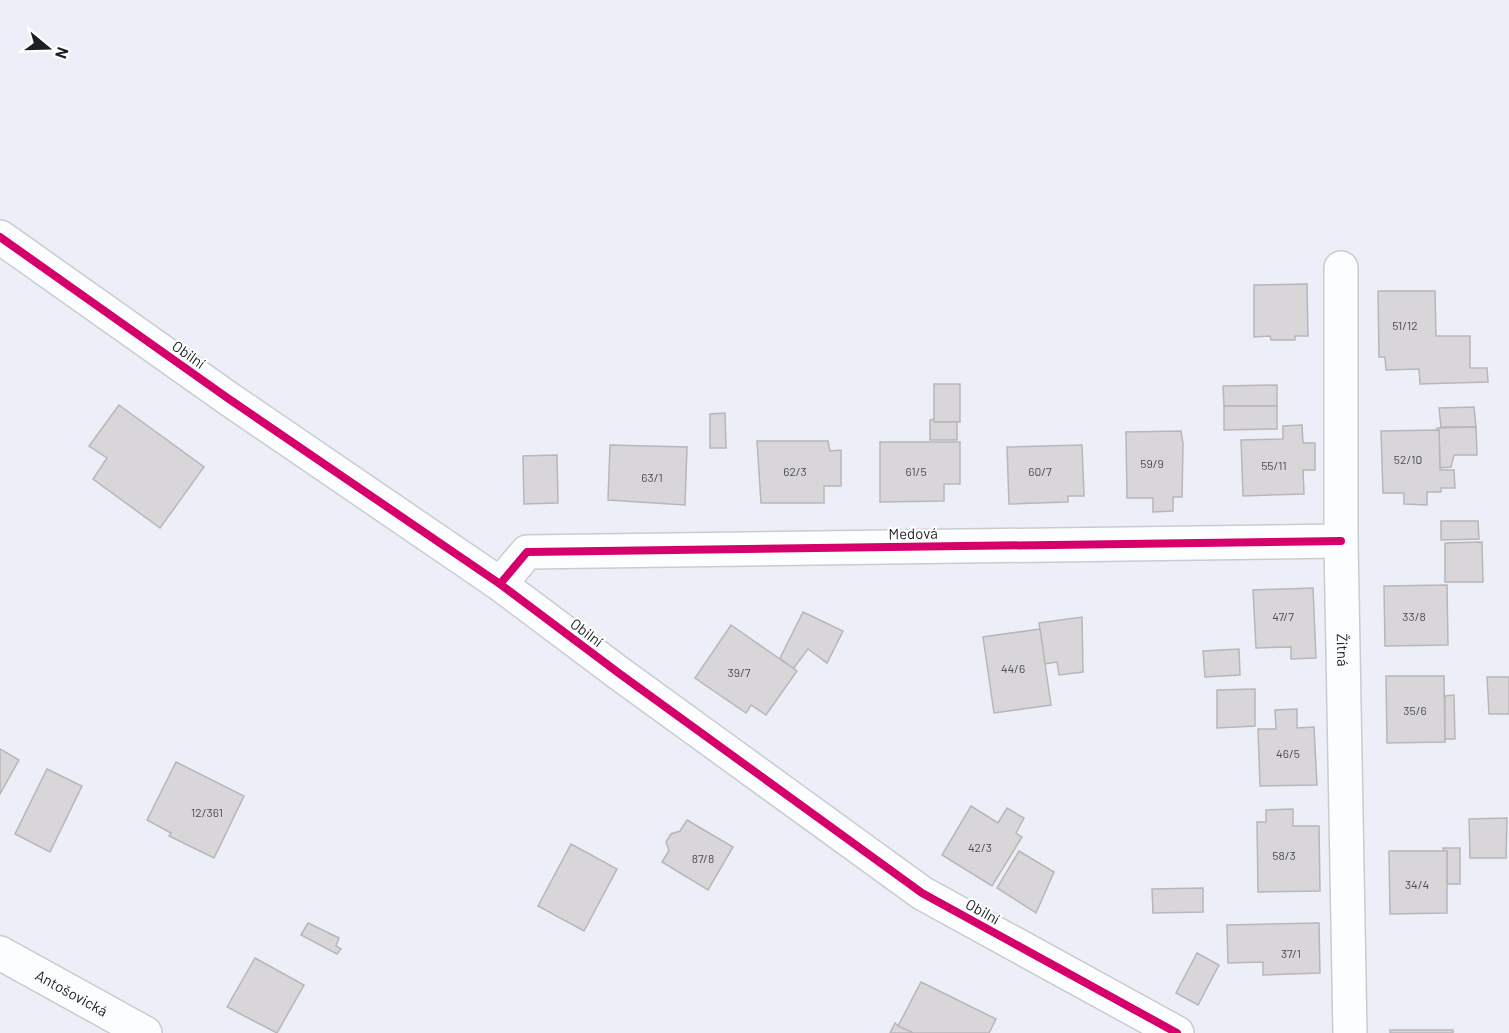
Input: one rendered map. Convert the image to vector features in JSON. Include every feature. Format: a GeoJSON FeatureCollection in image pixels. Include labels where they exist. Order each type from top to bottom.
{"type":"FeatureCollection","features":[{"type":"Feature","properties":{"kind":"street","name":"Obilní"},"geometry":{"type":"LineString","coordinates":[[0,237],[229,399],[500,584],[922,893],[1172,1032]]}},
{"type":"Feature","properties":{"kind":"street","name":"Žitná"},"geometry":{"type":"LineString","coordinates":[[1341,268],[1341,541],[1350,1033]]}},
{"type":"Feature","properties":{"kind":"street","name":"Medová"},"geometry":{"type":"LineString","coordinates":[[500,584],[527,552],[1341,541]]}},
{"type":"Feature","properties":{"kind":"street","name":"Antošovická"},"geometry":{"type":"LineString","coordinates":[[0,953],[145,1033]]}},
{"type":"Feature","properties":{"kind":"building"},"geometry":{"type":"Polygon","coordinates":[[[1307,284],[1308,336],[1295,336],[1295,340],[1271,340],[1270,336],[1254,337],[1254,285],[1307,284]]]}},
{"type":"Feature","properties":{"kind":"building"},"geometry":{"type":"Polygon","coordinates":[[[1378,291],[1435,291],[1436,336],[1470,336],[1470,368],[1487,368],[1488,382],[1420,384],[1419,369],[1386,370],[1385,357],[1379,357],[1378,291]]]}},
{"type":"Feature","properties":{"kind":"building"},"geometry":{"type":"Polygon","coordinates":[[[934,384],[960,384],[960,422],[934,422],[934,384]]]}},
{"type":"Feature","properties":{"kind":"building"},"geometry":{"type":"Polygon","coordinates":[[[1277,385],[1277,406],[1224,406],[1223,386],[1277,385]]]}},
{"type":"Feature","properties":{"kind":"building"},"geometry":{"type":"Polygon","coordinates":[[[119,405],[204,467],[160,528],[93,479],[107,458],[89,446],[119,405]]]}},
{"type":"Feature","properties":{"kind":"building"},"geometry":{"type":"Polygon","coordinates":[[[1224,406],[1277,406],[1277,429],[1224,430],[1224,406]]]}},
{"type":"Feature","properties":{"kind":"building"},"geometry":{"type":"Polygon","coordinates":[[[1474,407],[1476,427],[1441,427],[1439,408],[1474,407]]]}},
{"type":"Feature","properties":{"kind":"building"},"geometry":{"type":"Polygon","coordinates":[[[725,413],[726,448],[710,448],[710,414],[725,413]]]}},
{"type":"Feature","properties":{"kind":"building"},"geometry":{"type":"Polygon","coordinates":[[[934,419],[934,422],[957,422],[957,440],[930,440],[930,420],[934,419]]]}},
{"type":"Feature","properties":{"kind":"building"},"geometry":{"type":"Polygon","coordinates":[[[1302,425],[1303,443],[1315,443],[1315,470],[1303,470],[1304,494],[1243,496],[1241,440],[1283,439],[1283,426],[1302,425]]]}},
{"type":"Feature","properties":{"kind":"building"},"geometry":{"type":"Polygon","coordinates":[[[1476,427],[1477,455],[1454,455],[1451,467],[1440,468],[1439,430],[1437,428],[1476,427]]]}},
{"type":"Feature","properties":{"kind":"building"},"geometry":{"type":"Polygon","coordinates":[[[1439,430],[1440,470],[1454,470],[1455,488],[1441,488],[1441,492],[1427,492],[1427,505],[1404,504],[1404,493],[1383,493],[1381,431],[1439,430]]]}},
{"type":"Feature","properties":{"kind":"building"},"geometry":{"type":"Polygon","coordinates":[[[1181,431],[1183,444],[1182,497],[1173,497],[1173,511],[1153,512],[1153,498],[1127,498],[1126,432],[1181,431]]]}},
{"type":"Feature","properties":{"kind":"building"},"geometry":{"type":"Polygon","coordinates":[[[757,441],[828,441],[830,451],[841,450],[841,486],[824,486],[824,503],[761,503],[757,441]]]}},
{"type":"Feature","properties":{"kind":"building"},"geometry":{"type":"Polygon","coordinates":[[[880,442],[960,442],[960,484],[944,484],[944,501],[880,502],[880,442]]]}},
{"type":"Feature","properties":{"kind":"building"},"geometry":{"type":"Polygon","coordinates":[[[610,445],[687,447],[685,505],[608,500],[610,445]]]}},
{"type":"Feature","properties":{"kind":"building"},"geometry":{"type":"Polygon","coordinates":[[[1082,445],[1084,496],[1068,496],[1068,502],[1009,504],[1007,447],[1082,445]]]}},
{"type":"Feature","properties":{"kind":"building"},"geometry":{"type":"Polygon","coordinates":[[[557,455],[558,503],[524,504],[523,456],[557,455]]]}},
{"type":"Feature","properties":{"kind":"building"},"geometry":{"type":"Polygon","coordinates":[[[1441,521],[1478,521],[1479,539],[1441,540],[1441,521]]]}},
{"type":"Feature","properties":{"kind":"building"},"geometry":{"type":"Polygon","coordinates":[[[1482,542],[1483,582],[1445,582],[1445,543],[1482,542]]]}},
{"type":"Feature","properties":{"kind":"building"},"geometry":{"type":"Polygon","coordinates":[[[1447,585],[1448,645],[1385,646],[1384,586],[1447,585]]]}},
{"type":"Feature","properties":{"kind":"building"},"geometry":{"type":"Polygon","coordinates":[[[1313,588],[1316,658],[1291,659],[1291,647],[1256,648],[1253,590],[1313,588]]]}},
{"type":"Feature","properties":{"kind":"building"},"geometry":{"type":"Polygon","coordinates":[[[803,612],[843,631],[827,663],[808,649],[793,669],[780,658],[803,612]]]}},
{"type":"Feature","properties":{"kind":"building"},"geometry":{"type":"Polygon","coordinates":[[[1082,617],[1083,672],[1059,675],[1057,662],[1045,664],[1039,623],[1082,617]]]}},
{"type":"Feature","properties":{"kind":"building"},"geometry":{"type":"Polygon","coordinates":[[[731,625],[797,671],[766,715],[751,705],[746,713],[695,678],[731,625]]]}},
{"type":"Feature","properties":{"kind":"building"},"geometry":{"type":"Polygon","coordinates":[[[1040,629],[1051,705],[994,713],[983,637],[1040,629]]]}},
{"type":"Feature","properties":{"kind":"building"},"geometry":{"type":"Polygon","coordinates":[[[1239,649],[1240,675],[1205,677],[1203,651],[1239,649]]]}},
{"type":"Feature","properties":{"kind":"building"},"geometry":{"type":"Polygon","coordinates":[[[1386,676],[1444,676],[1445,742],[1387,743],[1386,676]]]}},
{"type":"Feature","properties":{"kind":"building"},"geometry":{"type":"Polygon","coordinates":[[[1487,677],[1509,677],[1509,714],[1489,714],[1487,677]]]}},
{"type":"Feature","properties":{"kind":"building"},"geometry":{"type":"Polygon","coordinates":[[[1255,689],[1255,726],[1217,728],[1217,690],[1255,689]]]}},
{"type":"Feature","properties":{"kind":"building"},"geometry":{"type":"Polygon","coordinates":[[[1454,695],[1455,739],[1445,739],[1445,696],[1454,695]]]}},
{"type":"Feature","properties":{"kind":"building"},"geometry":{"type":"Polygon","coordinates":[[[1297,709],[1297,728],[1314,727],[1317,785],[1260,786],[1258,729],[1276,729],[1275,710],[1297,709]]]}},
{"type":"Feature","properties":{"kind":"building"},"geometry":{"type":"Polygon","coordinates":[[[0,749],[19,760],[0,794],[0,749]]]}},
{"type":"Feature","properties":{"kind":"building"},"geometry":{"type":"Polygon","coordinates":[[[176,762],[244,796],[214,858],[169,836],[171,833],[147,820],[176,762]]]}},
{"type":"Feature","properties":{"kind":"building"},"geometry":{"type":"Polygon","coordinates":[[[47,769],[82,786],[50,852],[15,834],[47,769]]]}},
{"type":"Feature","properties":{"kind":"building"},"geometry":{"type":"Polygon","coordinates":[[[971,806],[998,823],[1007,808],[1024,818],[1016,833],[1022,837],[992,886],[942,855],[971,806]]]}},
{"type":"Feature","properties":{"kind":"building"},"geometry":{"type":"Polygon","coordinates":[[[1293,809],[1293,826],[1319,826],[1320,891],[1258,892],[1257,822],[1266,822],[1266,810],[1293,809]]]}},
{"type":"Feature","properties":{"kind":"building"},"geometry":{"type":"Polygon","coordinates":[[[1507,818],[1506,858],[1470,858],[1469,819],[1507,818]]]}},
{"type":"Feature","properties":{"kind":"building"},"geometry":{"type":"Polygon","coordinates":[[[687,820],[733,847],[708,890],[662,862],[669,851],[666,842],[671,834],[680,831],[687,820]]]}},
{"type":"Feature","properties":{"kind":"building"},"geometry":{"type":"Polygon","coordinates":[[[571,844],[617,869],[584,931],[538,906],[571,844]]]}},
{"type":"Feature","properties":{"kind":"building"},"geometry":{"type":"Polygon","coordinates":[[[1443,848],[1460,848],[1460,884],[1447,884],[1447,851],[1443,848]]]}},
{"type":"Feature","properties":{"kind":"building"},"geometry":{"type":"Polygon","coordinates":[[[1019,851],[1054,872],[1036,913],[997,888],[1019,851]]]}},
{"type":"Feature","properties":{"kind":"building"},"geometry":{"type":"Polygon","coordinates":[[[1389,851],[1447,851],[1447,913],[1390,914],[1389,851]]]}},
{"type":"Feature","properties":{"kind":"building"},"geometry":{"type":"Polygon","coordinates":[[[1203,888],[1203,912],[1153,913],[1152,889],[1203,888]]]}},
{"type":"Feature","properties":{"kind":"building"},"geometry":{"type":"Polygon","coordinates":[[[308,923],[339,938],[336,946],[341,949],[337,954],[301,935],[308,923]]]}},
{"type":"Feature","properties":{"kind":"building"},"geometry":{"type":"Polygon","coordinates":[[[1319,923],[1320,973],[1263,975],[1263,962],[1228,963],[1227,925],[1319,923]]]}},
{"type":"Feature","properties":{"kind":"building"},"geometry":{"type":"Polygon","coordinates":[[[1197,953],[1219,965],[1198,1005],[1176,993],[1197,953]]]}},
{"type":"Feature","properties":{"kind":"building"},"geometry":{"type":"Polygon","coordinates":[[[255,958],[304,985],[277,1033],[227,1007],[255,958]]]}},
{"type":"Feature","properties":{"kind":"building"},"geometry":{"type":"Polygon","coordinates":[[[921,982],[996,1019],[989,1033],[913,1033],[898,1026],[921,982]]]}},
{"type":"Feature","properties":{"kind":"building"},"geometry":{"type":"Polygon","coordinates":[[[895,1023],[898,1026],[913,1033],[890,1033],[895,1023]]]}},
{"type":"Feature","properties":{"kind":"building"},"geometry":{"type":"Polygon","coordinates":[[[1390,1030],[1453,1030],[1453,1033],[1390,1033],[1390,1030]]]}},
{"type":"Feature","properties":{"kind":"cycle path"},"geometry":{"type":"LineString","coordinates":[[0,237],[229,399],[500,584],[922,893],[1177,1033]]}},
{"type":"Feature","properties":{"kind":"cycle path"},"geometry":{"type":"LineString","coordinates":[[500,584],[527,552],[1341,541]]}}]}
